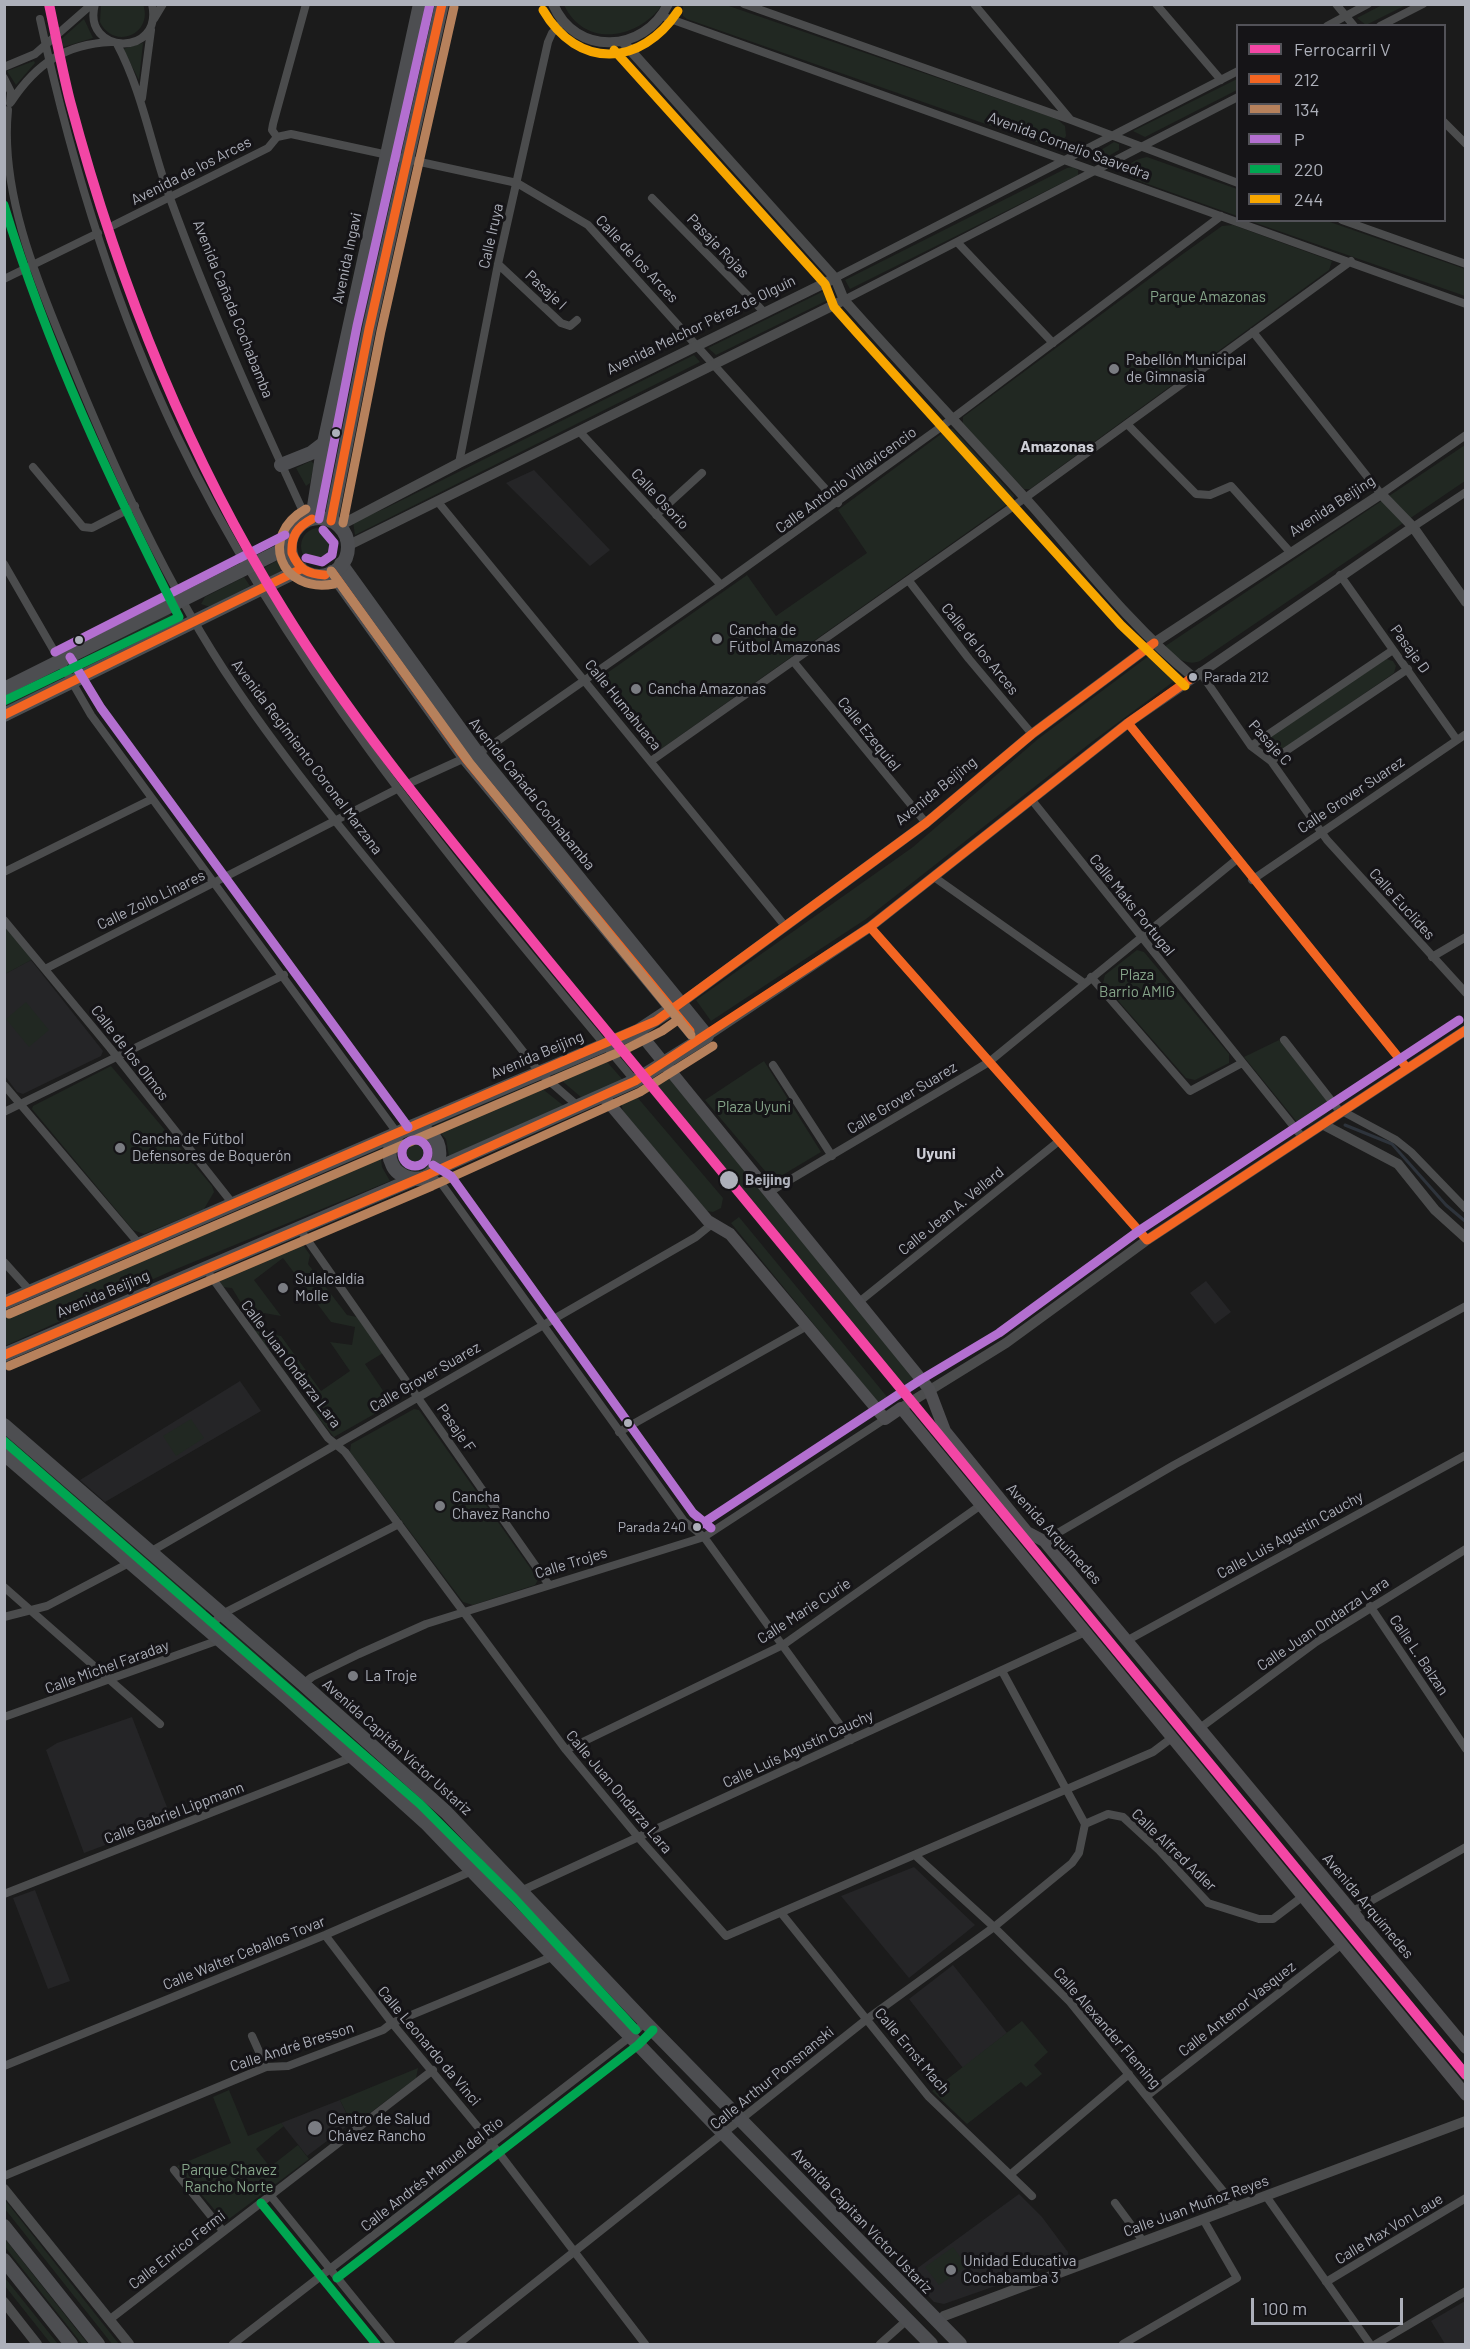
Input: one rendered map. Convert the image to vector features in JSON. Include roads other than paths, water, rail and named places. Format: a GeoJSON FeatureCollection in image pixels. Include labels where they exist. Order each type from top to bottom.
{"type":"FeatureCollection","features":[{"type":"Feature","properties":{"kind":"main road","name":"Avenida Ingavi"},"geometry":{"type":"LineString","coordinates":[[310,520],[324,443],[420,4]]}},
{"type":"Feature","properties":{"kind":"main road"},"geometry":{"type":"LineString","coordinates":[[335,524],[310,520],[295,531],[290,546],[293,558],[301,569],[315,575],[337,568],[348,546],[335,524],[407,159],[442,4]]}},
{"type":"Feature","properties":{"kind":"main road"},"geometry":{"type":"LineString","coordinates":[[281,465],[311,453],[324,443]]}},
{"type":"Feature","properties":{"kind":"main road"},"geometry":{"type":"LineString","coordinates":[[4,689],[290,546]]}},
{"type":"Feature","properties":{"kind":"main road","name":"Avenida Cañada Cochabamba"},"geometry":{"type":"LineString","coordinates":[[337,568],[472,756],[703,1039]]}},
{"type":"Feature","properties":{"kind":"main road"},"geometry":{"type":"LineString","coordinates":[[4,715],[301,569]]}},
{"type":"Feature","properties":{"kind":"main road","name":"Avenida Beijing"},"geometry":{"type":"LineString","coordinates":[[4,1303],[605,1045],[638,1030],[676,1006]]}},
{"type":"Feature","properties":{"kind":"main road","name":"Avenida Arquímedes"},"geometry":{"type":"LineString","coordinates":[[638,1030],[771,1191],[929,1389],[945,1431],[1027,1532],[1044,1541],[1466,2048]]}},
{"type":"Feature","properties":{"kind":"main road"},"geometry":{"type":"LineString","coordinates":[[431,1173],[440,1155],[435,1139],[422,1129],[401,1132],[390,1148],[392,1165],[403,1176],[414,1179],[431,1173],[635,1081],[703,1039]]}},
{"type":"Feature","properties":{"kind":"main road"},"geometry":{"type":"LineString","coordinates":[[603,1096],[712,1224],[730,1234],[885,1419]]}},
{"type":"Feature","properties":{"kind":"main road","name":"Avenida Beijing"},"geometry":{"type":"LineString","coordinates":[[4,1355],[414,1179]]}},
{"type":"Feature","properties":{"kind":"main road"},"geometry":{"type":"LineString","coordinates":[[901,1408],[1466,2095]]}},
{"type":"Feature","properties":{"kind":"main road","name":"Calle Trojes"},"geometry":{"type":"LineString","coordinates":[[885,1419],[901,1408]]}},
{"type":"Feature","properties":{"kind":"main road","name":"Avenida Capitán Víctor Ustariz"},"geometry":{"type":"LineString","coordinates":[[4,1425],[428,1795],[523,1890],[645,2022],[741,2121]]}},
{"type":"Feature","properties":{"kind":"main road"},"geometry":{"type":"LineString","coordinates":[[4,1454],[426,1823],[724,2134],[931,2344]]}},
{"type":"Feature","properties":{"kind":"main road","name":"Avenida Capitan Víctor Ustariz"},"geometry":{"type":"LineString","coordinates":[[741,2121],[960,2344]]}},
{"type":"Feature","properties":{"kind":"main road"},"geometry":{"type":"LineString","coordinates":[[4,2226],[98,2344]]}},
{"type":"Feature","properties":{"kind":"main road"},"geometry":{"type":"LineString","coordinates":[[4,2260],[71,2344]]}},
{"type":"Feature","properties":{"kind":"street","name":"Avenida Cañada Cochabamba"},"geometry":{"type":"LineString","coordinates":[[93,4],[94,24],[102,36],[114,43],[142,104],[170,197],[230,351],[281,465],[310,520]]}},
{"type":"Feature","properties":{"kind":"street"},"geometry":{"type":"LineString","coordinates":[[4,67],[23,60],[45,46],[93,4]]}},
{"type":"Feature","properties":{"kind":"street"},"geometry":{"type":"LineString","coordinates":[[152,4],[153,22]]}},
{"type":"Feature","properties":{"kind":"street"},"geometry":{"type":"LineString","coordinates":[[8,109],[30,75],[49,59],[79,46],[141,39],[163,4]]}},
{"type":"Feature","properties":{"kind":"street"},"geometry":{"type":"LineString","coordinates":[[277,137],[272,130],[273,124],[306,4]]}},
{"type":"Feature","properties":{"kind":"street"},"geometry":{"type":"LineString","coordinates":[[553,4],[563,22],[574,31],[592,40],[623,42],[649,30],[662,16],[668,4]]}},
{"type":"Feature","properties":{"kind":"street","name":"Avenida Cornelio Saavedra"},"geometry":{"type":"LineString","coordinates":[[744,4],[1071,120],[1236,182]]}},
{"type":"Feature","properties":{"kind":"street"},"geometry":{"type":"LineString","coordinates":[[974,4],[1071,120]]}},
{"type":"Feature","properties":{"kind":"street"},"geometry":{"type":"LineString","coordinates":[[1156,4],[1221,80]]}},
{"type":"Feature","properties":{"kind":"street"},"geometry":{"type":"LineString","coordinates":[[1336,4],[1352,24]]}},
{"type":"Feature","properties":{"kind":"street"},"geometry":{"type":"LineString","coordinates":[[1331,24],[1368,4]]}},
{"type":"Feature","properties":{"kind":"street"},"geometry":{"type":"LineString","coordinates":[[1384,24],[1423,4]]}},
{"type":"Feature","properties":{"kind":"street","name":"Avenida Cornelio Saavedra"},"geometry":{"type":"LineString","coordinates":[[662,16],[1236,221]]}},
{"type":"Feature","properties":{"kind":"street"},"geometry":{"type":"LineString","coordinates":[[40,20],[81,183],[148,370],[176,435],[249,568],[336,705],[397,789],[635,1081]]}},
{"type":"Feature","properties":{"kind":"street","name":"Avenida Cañada Cochabamba"},"geometry":{"type":"LineString","coordinates":[[142,104],[153,22]]}},
{"type":"Feature","properties":{"kind":"street","name":"Calle Iruya"},"geometry":{"type":"LineString","coordinates":[[459,463],[498,264],[548,42],[552,33],[563,22]]}},
{"type":"Feature","properties":{"kind":"street"},"geometry":{"type":"LineString","coordinates":[[623,42],[835,278],[844,300],[951,420],[1025,498],[1154,643],[1196,675]]}},
{"type":"Feature","properties":{"kind":"street","name":"Avenida Melchor Pérez de Olguín"},"geometry":{"type":"LineString","coordinates":[[335,524],[835,278],[1236,72]]}},
{"type":"Feature","properties":{"kind":"street"},"geometry":{"type":"LineString","coordinates":[[4,78],[10,88],[8,109]]}},
{"type":"Feature","properties":{"kind":"street"},"geometry":{"type":"LineString","coordinates":[[348,546],[844,300],[1236,98]]}},
{"type":"Feature","properties":{"kind":"street","name":"Avenida Regimiento Coronel Marzana"},"geometry":{"type":"LineString","coordinates":[[8,109],[7,172],[34,265],[84,395],[135,506],[195,623],[235,687],[335,822],[539,1072],[579,1107]]}},
{"type":"Feature","properties":{"kind":"street"},"geometry":{"type":"LineString","coordinates":[[1446,124],[1466,144]]}},
{"type":"Feature","properties":{"kind":"street","name":"Calle de los Arces"},"geometry":{"type":"LineString","coordinates":[[277,137],[291,134],[517,183],[588,225],[698,344],[838,503]]}},
{"type":"Feature","properties":{"kind":"street","name":"Avenida de los Arces"},"geometry":{"type":"LineString","coordinates":[[114,225],[268,148],[277,137]]}},
{"type":"Feature","properties":{"kind":"street","name":"Pasaje Rojas"},"geometry":{"type":"LineString","coordinates":[[652,198],[765,313]]}},
{"type":"Feature","properties":{"kind":"street","name":"Calle Antonio Villavicencio"},"geometry":{"type":"LineString","coordinates":[[472,756],[838,503],[1221,216]]}},
{"type":"Feature","properties":{"kind":"street","name":"Avenida Cornelio Saavedra"},"geometry":{"type":"LineString","coordinates":[[1238,222],[1466,304]]}},
{"type":"Feature","properties":{"kind":"street"},"geometry":{"type":"LineString","coordinates":[[1348,222],[1466,264]]}},
{"type":"Feature","properties":{"kind":"street"},"geometry":{"type":"LineString","coordinates":[[4,279],[98,233]]}},
{"type":"Feature","properties":{"kind":"street"},"geometry":{"type":"LineString","coordinates":[[957,242],[1053,343]]}},
{"type":"Feature","properties":{"kind":"street"},"geometry":{"type":"LineString","coordinates":[[651,761],[909,581],[1351,261]]}},
{"type":"Feature","properties":{"kind":"street","name":"Pasaje I"},"geometry":{"type":"LineString","coordinates":[[498,264],[561,323],[570,326],[578,320]]}},
{"type":"Feature","properties":{"kind":"street"},"geometry":{"type":"LineString","coordinates":[[1253,332],[1381,494],[1413,527],[1466,602]]}},
{"type":"Feature","properties":{"kind":"street"},"geometry":{"type":"LineString","coordinates":[[1127,424],[1196,494],[1210,495],[1231,486],[1290,552]]}},
{"type":"Feature","properties":{"kind":"street","name":"Calle Osorio"},"geometry":{"type":"LineString","coordinates":[[579,431],[721,585]]}},
{"type":"Feature","properties":{"kind":"street","name":"Avenida Beijing"},"geometry":{"type":"LineString","coordinates":[[676,1006],[926,823],[1032,734],[1154,643],[1381,494],[1466,435]]}},
{"type":"Feature","properties":{"kind":"street"},"geometry":{"type":"LineString","coordinates":[[33,467],[83,527],[93,528],[135,506]]}},
{"type":"Feature","properties":{"kind":"street"},"geometry":{"type":"LineString","coordinates":[[656,514],[702,473]]}},
{"type":"Feature","properties":{"kind":"street"},"geometry":{"type":"LineString","coordinates":[[703,1039],[870,927],[1128,723],[1340,575],[1466,492]]}},
{"type":"Feature","properties":{"kind":"street","name":"Calle Humahuaca"},"geometry":{"type":"LineString","coordinates":[[438,502],[785,926]]}},
{"type":"Feature","properties":{"kind":"street"},"geometry":{"type":"LineString","coordinates":[[5,564],[91,715],[401,1132]]}},
{"type":"Feature","properties":{"kind":"street","name":"Pasaje D"},"geometry":{"type":"LineString","coordinates":[[1340,575],[1456,740]]}},
{"type":"Feature","properties":{"kind":"street","name":"Calle de los Arces"},"geometry":{"type":"LineString","coordinates":[[909,581],[969,659],[1032,734]]}},
{"type":"Feature","properties":{"kind":"street"},"geometry":{"type":"LineString","coordinates":[[1251,746],[1393,650]]}},
{"type":"Feature","properties":{"kind":"street","name":"Calle Ezequiel"},"geometry":{"type":"LineString","coordinates":[[793,662],[926,823]]}},
{"type":"Feature","properties":{"kind":"street"},"geometry":{"type":"LineString","coordinates":[[1271,761],[1408,669]]}},
{"type":"Feature","properties":{"kind":"street","name":"Pasaje C"},"geometry":{"type":"LineString","coordinates":[[1196,675],[1251,746],[1271,761],[1321,831]]}},
{"type":"Feature","properties":{"kind":"street"},"geometry":{"type":"LineString","coordinates":[[1128,723],[1252,880],[1407,1068]]}},
{"type":"Feature","properties":{"kind":"street","name":"Calle Grover Suarez"},"geometry":{"type":"LineString","coordinates":[[1252,880],[1466,734]]}},
{"type":"Feature","properties":{"kind":"street"},"geometry":{"type":"LineString","coordinates":[[412,782],[472,756]]}},
{"type":"Feature","properties":{"kind":"street","name":"Calle Zoilo Linares"},"geometry":{"type":"LineString","coordinates":[[45,969],[216,884],[397,789]]}},
{"type":"Feature","properties":{"kind":"street"},"geometry":{"type":"LineString","coordinates":[[4,872],[152,799]]}},
{"type":"Feature","properties":{"kind":"street","name":"Calle Maks Portugal"},"geometry":{"type":"LineString","coordinates":[[1031,800],[1303,1138]]}},
{"type":"Feature","properties":{"kind":"street","name":"Calle Euclides"},"geometry":{"type":"LineString","coordinates":[[1321,831],[1466,993]]}},
{"type":"Feature","properties":{"kind":"street","name":"Calle Grover Suarez"},"geometry":{"type":"LineString","coordinates":[[771,1191],[989,1062],[1236,860]]}},
{"type":"Feature","properties":{"kind":"street"},"geometry":{"type":"LineString","coordinates":[[934,878],[1088,980],[1190,1090],[1242,1063]]}},
{"type":"Feature","properties":{"kind":"street","name":"Calle de los Olmos"},"geometry":{"type":"LineString","coordinates":[[4,920],[233,1204]]}},
{"type":"Feature","properties":{"kind":"street"},"geometry":{"type":"LineString","coordinates":[[870,927],[1147,1240]]}},
{"type":"Feature","properties":{"kind":"street"},"geometry":{"type":"LineString","coordinates":[[1432,957],[1466,937]]}},
{"type":"Feature","properties":{"kind":"street"},"geometry":{"type":"LineString","coordinates":[[4,1112],[284,975]]}},
{"type":"Feature","properties":{"kind":"street","name":"Calle Trojes"},"geometry":{"type":"LineString","coordinates":[[901,1408],[1006,1343],[1147,1240],[1466,1030]]}},
{"type":"Feature","properties":{"kind":"street"},"geometry":{"type":"LineString","coordinates":[[1284,1040],[1341,1112],[1396,1140],[1411,1152],[1466,1209]]}},
{"type":"Feature","properties":{"kind":"street"},"geometry":{"type":"LineString","coordinates":[[773,1065],[832,1156]]}},
{"type":"Feature","properties":{"kind":"street"},"geometry":{"type":"LineString","coordinates":[[4,1085],[140,1245]]}},
{"type":"Feature","properties":{"kind":"street"},"geometry":{"type":"LineString","coordinates":[[1324,1125],[1398,1164],[1435,1210],[1466,1238]]}},
{"type":"Feature","properties":{"kind":"street","name":"Calle Jean A. Vellard"},"geometry":{"type":"LineString","coordinates":[[859,1302],[1059,1141]]}},
{"type":"Feature","properties":{"kind":"street"},"geometry":{"type":"LineString","coordinates":[[431,1173],[441,1183],[541,1326],[684,1521],[704,1537],[851,1740]]}},
{"type":"Feature","properties":{"kind":"street","name":"Calle Grover Suarez"},"geometry":{"type":"LineString","coordinates":[[150,1552],[696,1237],[712,1224]]}},
{"type":"Feature","properties":{"kind":"street","name":"Pasaje F"},"geometry":{"type":"LineString","coordinates":[[299,1228],[549,1585]]}},
{"type":"Feature","properties":{"kind":"street"},"geometry":{"type":"LineString","coordinates":[[4,1262],[31,1292]]}},
{"type":"Feature","properties":{"kind":"street","name":"Calle Juan Ondarza Lara"},"geometry":{"type":"LineString","coordinates":[[205,1268],[328,1438],[345,1452],[566,1750],[638,1837],[726,1936],[783,1914],[1066,1788],[1153,1752],[1173,1737]]}},
{"type":"Feature","properties":{"kind":"street"},"geometry":{"type":"LineString","coordinates":[[1044,1541],[1154,1476],[1466,1306]]}},
{"type":"Feature","properties":{"kind":"street"},"geometry":{"type":"LineString","coordinates":[[619,1432],[807,1326]]}},
{"type":"Feature","properties":{"kind":"street","name":"Calle Trojes"},"geometry":{"type":"LineString","coordinates":[[303,1684],[312,1677],[368,1649],[426,1624],[704,1537],[885,1419]]}},
{"type":"Feature","properties":{"kind":"street","name":"Calle Luis Agustín Cauchy"},"geometry":{"type":"LineString","coordinates":[[1128,1640],[1466,1455]]}},
{"type":"Feature","properties":{"kind":"street","name":"Calle Marie Curie"},"geometry":{"type":"LineString","coordinates":[[566,1750],[783,1645],[981,1505]]}},
{"type":"Feature","properties":{"kind":"street"},"geometry":{"type":"LineString","coordinates":[[207,1630],[222,1614],[399,1524]]}},
{"type":"Feature","properties":{"kind":"street","name":"Calle Juan Ondarza Lara"},"geometry":{"type":"LineString","coordinates":[[1200,1728],[1316,1642],[1370,1606],[1466,1549]]}},
{"type":"Feature","properties":{"kind":"street"},"geometry":{"type":"LineString","coordinates":[[4,1617],[47,1606],[129,1563]]}},
{"type":"Feature","properties":{"kind":"street"},"geometry":{"type":"LineString","coordinates":[[4,1587],[160,1724]]}},
{"type":"Feature","properties":{"kind":"street","name":"Calle L. Balzan"},"geometry":{"type":"LineString","coordinates":[[1370,1606],[1466,1749]]}},
{"type":"Feature","properties":{"kind":"street","name":"Calle Luis Agustín Cauchy"},"geometry":{"type":"LineString","coordinates":[[523,1890],[1085,1632]]}},
{"type":"Feature","properties":{"kind":"street","name":"Calle Michel Faraday"},"geometry":{"type":"LineString","coordinates":[[4,1717],[111,1681],[219,1640]]}},
{"type":"Feature","properties":{"kind":"street"},"geometry":{"type":"LineString","coordinates":[[1002,1671],[1085,1824]]}},
{"type":"Feature","properties":{"kind":"street","name":"Calle Gabriel Lippmann"},"geometry":{"type":"LineString","coordinates":[[4,1894],[353,1757]]}},
{"type":"Feature","properties":{"kind":"street","name":"Calle Alfred Adler"},"geometry":{"type":"LineString","coordinates":[[1085,1824],[1108,1814],[1123,1817],[1159,1850],[1191,1888],[1208,1903],[1259,1920],[1273,1919],[1302,1897]]}},
{"type":"Feature","properties":{"kind":"street","name":"Calle Arthur Ponsnanski"},"geometry":{"type":"LineString","coordinates":[[458,2344],[867,2019],[994,1926],[1072,1863],[1080,1853],[1085,1824]]}},
{"type":"Feature","properties":{"kind":"street"},"geometry":{"type":"LineString","coordinates":[[1353,1911],[1466,1847]]}},
{"type":"Feature","properties":{"kind":"street","name":"Calle Alexander Fleming"},"geometry":{"type":"LineString","coordinates":[[916,1856],[994,1926],[1070,2002],[1148,2095],[1236,2207]]}},
{"type":"Feature","properties":{"kind":"street","name":"Calle Walter Ceballos Tovar"},"geometry":{"type":"LineString","coordinates":[[4,2066],[325,1935],[472,1871],[489,1857]]}},
{"type":"Feature","properties":{"kind":"street","name":"Calle Ernst Mach"},"geometry":{"type":"LineString","coordinates":[[783,1914],[928,2096],[1032,2196]]}},
{"type":"Feature","properties":{"kind":"street","name":"Calle Leonardo da Vinci"},"geometry":{"type":"LineString","coordinates":[[325,1935],[392,2023],[492,2144],[645,2344]]}},
{"type":"Feature","properties":{"kind":"street","name":"Calle Antenor Vasquez"},"geometry":{"type":"LineString","coordinates":[[1148,2095],[1342,1944]]}},
{"type":"Feature","properties":{"kind":"street","name":"Calle André Bresson"},"geometry":{"type":"LineString","coordinates":[[4,2176],[266,2067],[288,2066],[383,2030],[392,2023],[554,1956]]}},
{"type":"Feature","properties":{"kind":"street","name":"Calle Andrés Manuel del Rio"},"geometry":{"type":"LineString","coordinates":[[233,2344],[631,2036],[645,2022]]}},
{"type":"Feature","properties":{"kind":"street"},"geometry":{"type":"LineString","coordinates":[[252,2036],[266,2067]]}},
{"type":"Feature","properties":{"kind":"street","name":"Calle Enrico Fermi"},"geometry":{"type":"LineString","coordinates":[[109,2320],[433,2070]]}},
{"type":"Feature","properties":{"kind":"street"},"geometry":{"type":"LineString","coordinates":[[1011,2174],[1129,2074]]}},
{"type":"Feature","properties":{"kind":"street","name":"Calle Juan Muñoz Reyes"},"geometry":{"type":"LineString","coordinates":[[938,2321],[944,2316],[1466,2121]]}},
{"type":"Feature","properties":{"kind":"street"},"geometry":{"type":"LineString","coordinates":[[174,2170],[223,2232]]}},
{"type":"Feature","properties":{"kind":"street"},"geometry":{"type":"LineString","coordinates":[[4,2189],[129,2344]]}},
{"type":"Feature","properties":{"kind":"street"},"geometry":{"type":"LineString","coordinates":[[270,2195],[391,2344]]}},
{"type":"Feature","properties":{"kind":"street"},"geometry":{"type":"LineString","coordinates":[[1266,2196],[1370,2344]]}},
{"type":"Feature","properties":{"kind":"street","name":"Calle Max Von Laue"},"geometry":{"type":"LineString","coordinates":[[1326,2282],[1466,2198]]}},
{"type":"Feature","properties":{"kind":"street"},"geometry":{"type":"LineString","coordinates":[[1115,2203],[1143,2241]]}},
{"type":"Feature","properties":{"kind":"street"},"geometry":{"type":"LineString","coordinates":[[1123,2344],[1237,2278],[1203,2219]]}},
{"type":"Feature","properties":{"kind":"street"},"geometry":{"type":"LineString","coordinates":[[1377,2344],[1466,2291]]}},
{"type":"Feature","properties":{"kind":"street"},"geometry":{"type":"LineString","coordinates":[[4,2302],[37,2344]]}},
{"type":"Feature","properties":{"kind":"street"},"geometry":{"type":"LineString","coordinates":[[880,2344],[907,2320]]}},
{"type":"Feature","properties":{"kind":"waterway"},"geometry":{"type":"LineString","coordinates":[[1345,1125],[1392,1144],[1446,1205],[1466,1222]]}},
{"type":"Feature","properties":{"kind":"rail line","name":"V"},"geometry":{"type":"LineString","coordinates":[[49,4],[70,101],[109,233],[158,363],[215,489],[248,550],[313,655],[409,788],[547,959],[1466,2075]]}},
{"type":"Feature","properties":{"kind":"place","name":"Pabellón Municipal de Gimnasia"},"geometry":{"type":"Point","coordinates":[1114,369]}},
{"type":"Feature","properties":{"kind":"place","name":"Cancha de Fútbol Amazonas"},"geometry":{"type":"Point","coordinates":[717,639]}},
{"type":"Feature","properties":{"kind":"place","name":"Parada 212"},"geometry":{"type":"Point","coordinates":[1193,677]}},
{"type":"Feature","properties":{"kind":"place","name":"Cancha Amazonas"},"geometry":{"type":"Point","coordinates":[636,689]}},
{"type":"Feature","properties":{"kind":"place","name":"Cancha de Fútbol Defensores de Boquerón"},"geometry":{"type":"Point","coordinates":[120,1148]}},
{"type":"Feature","properties":{"kind":"place","name":"Beijing"},"geometry":{"type":"Point","coordinates":[729,1180]}},
{"type":"Feature","properties":{"kind":"place","name":"Sulalcaldía Molle"},"geometry":{"type":"Point","coordinates":[283,1288]}},
{"type":"Feature","properties":{"kind":"place","name":"Cancha Chavez Rancho"},"geometry":{"type":"Point","coordinates":[440,1506]}},
{"type":"Feature","properties":{"kind":"place","name":"Parada 240"},"geometry":{"type":"Point","coordinates":[697,1527]}},
{"type":"Feature","properties":{"kind":"place","name":"La Troje"},"geometry":{"type":"Point","coordinates":[353,1676]}},
{"type":"Feature","properties":{"kind":"place","name":"Centro de Salud Chávez Rancho"},"geometry":{"type":"Point","coordinates":[315,2128]}},
{"type":"Feature","properties":{"kind":"place","name":"Unidad Educativa Cochabamba 3"},"geometry":{"type":"Point","coordinates":[951,2270]}},
{"type":"Feature","properties":{"kind":"district","name":"Amazonas"},"geometry":{"type":"Point","coordinates":[1057,447]}},
{"type":"Feature","properties":{"kind":"district","name":"Uyuni"},"geometry":{"type":"Point","coordinates":[936,1154]}},
{"type":"Feature","properties":{"kind":"park label","name":"Parque Amazonas"},"geometry":{"type":"Point","coordinates":[1208,297]}},
{"type":"Feature","properties":{"kind":"park label","name":"Plaza Barrio AMIG"},"geometry":{"type":"Point","coordinates":[1137,984]}},
{"type":"Feature","properties":{"kind":"park label","name":"Plaza Uyuni"},"geometry":{"type":"Point","coordinates":[754,1107]}},
{"type":"Feature","properties":{"kind":"park label","name":"Parque Chavez Rancho Norte"},"geometry":{"type":"Point","coordinates":[229,2178]}}]}
